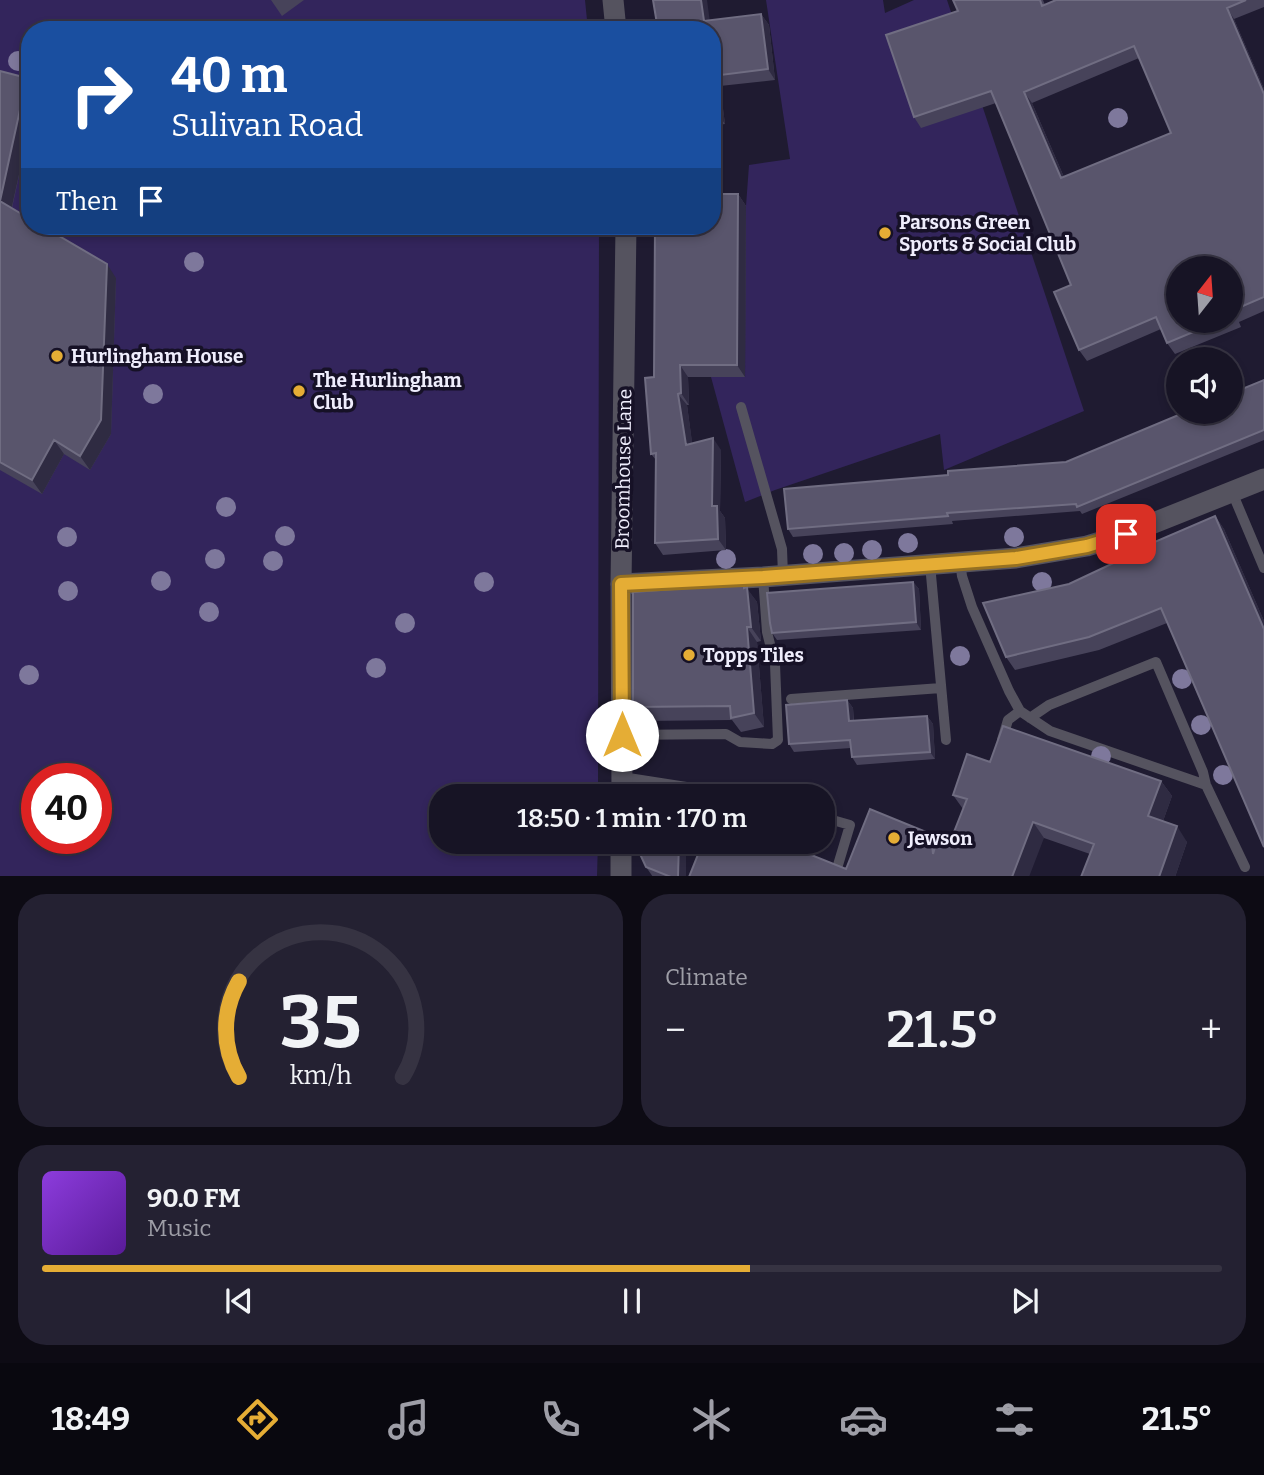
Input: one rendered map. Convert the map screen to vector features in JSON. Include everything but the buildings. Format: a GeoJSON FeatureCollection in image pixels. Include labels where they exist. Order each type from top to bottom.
{"type":"FeatureCollection","features":[{"type":"Feature","properties":{"kind":"street"},"geometry":{"type":"LineString","coordinates":[[612,0],[615,21]]}},
{"type":"Feature","properties":{"kind":"street","name":"Broomhouse Lane"},"geometry":{"type":"LineString","coordinates":[[622,784],[621,584],[626,235]]}},
{"type":"Feature","properties":{"kind":"street"},"geometry":{"type":"LineString","coordinates":[[621,584],[1016,558],[1087,546],[1126,534],[1264,479]]}},
{"type":"Feature","properties":{"kind":"street"},"geometry":{"type":"LineString","coordinates":[[621,854],[621,876]]}},
{"type":"Feature","properties":{"kind":"lane"},"geometry":{"type":"LineString","coordinates":[[622,735],[726,734],[740,742],[772,744],[778,740],[775,664],[766,632],[773,576],[782,549],[741,407]]}},
{"type":"Feature","properties":{"kind":"lane"},"geometry":{"type":"LineString","coordinates":[[1232,492],[1264,568]]}},
{"type":"Feature","properties":{"kind":"lane"},"geometry":{"type":"LineString","coordinates":[[960,562],[972,607],[1020,710],[1050,731],[1206,785]]}},
{"type":"Feature","properties":{"kind":"lane"},"geometry":{"type":"LineString","coordinates":[[930,564],[946,740]]}},
{"type":"Feature","properties":{"kind":"lane"},"geometry":{"type":"LineString","coordinates":[[1030,718],[1049,705],[1156,662],[1203,772],[1206,785],[1245,867]]}},
{"type":"Feature","properties":{"kind":"lane"},"geometry":{"type":"LineString","coordinates":[[791,699],[941,688]]}},
{"type":"Feature","properties":{"kind":"lane"},"geometry":{"type":"LineString","coordinates":[[997,755],[1008,720],[1020,710]]}},
{"type":"Feature","properties":{"kind":"lane"},"geometry":{"type":"LineString","coordinates":[[835,821],[850,825],[838,865]]}},
{"type":"Feature","properties":{"kind":"shaded area","name":"The Hurlingham Club"},"geometry":{"type":"Polygon","coordinates":[[[0,0],[585,0],[587,21],[21,21],[21,235],[599,235],[598,784],[429,784],[429,854],[598,854],[597,876],[0,876],[0,0]]]}},
{"type":"Feature","properties":{"kind":"shaded area","name":"Parsons Green Sports & Social Club"},"geometry":{"type":"Polygon","coordinates":[[[766,0],[883,0],[885,13],[914,0],[947,0],[1084,411],[944,470],[940,434],[745,502],[711,377],[745,377],[746,206],[749,165],[790,159],[766,0]]]}},
{"type":"Feature","properties":{"kind":"place","name":"Parsons Green Sports & Social Club"},"geometry":{"type":"Point","coordinates":[885,233]}},
{"type":"Feature","properties":{"kind":"place","name":"Hurlingham House"},"geometry":{"type":"Point","coordinates":[57,356]}},
{"type":"Feature","properties":{"kind":"place","name":"The Hurlingham Club"},"geometry":{"type":"Point","coordinates":[299,391]}},
{"type":"Feature","properties":{"kind":"place","name":"Topps Tiles"},"geometry":{"type":"Point","coordinates":[689,655]}},
{"type":"Feature","properties":{"kind":"place","name":"Jewson"},"geometry":{"type":"Point","coordinates":[894,838]}},
{"type":"Feature","properties":{"kind":"route"},"geometry":{"type":"LineString","coordinates":[[622,735],[621,584],[763,577],[1016,558],[1087,546],[1126,534]]}}]}
